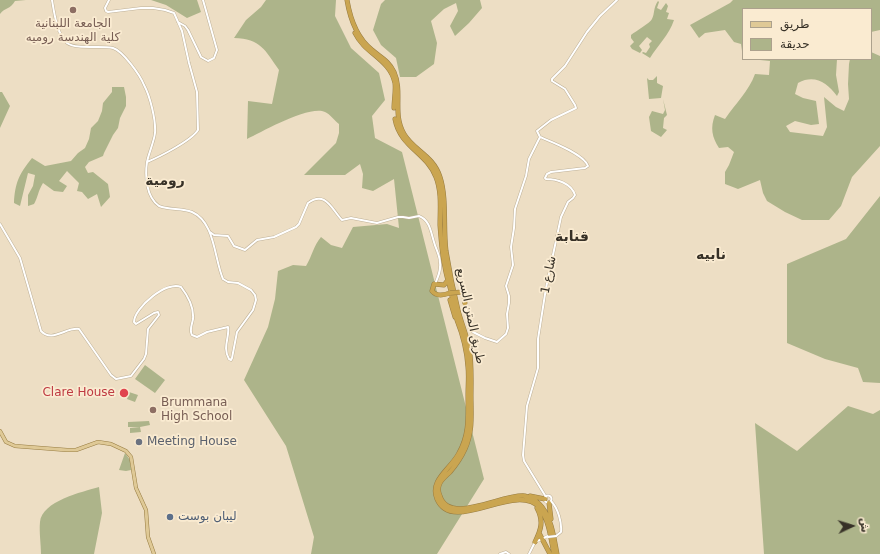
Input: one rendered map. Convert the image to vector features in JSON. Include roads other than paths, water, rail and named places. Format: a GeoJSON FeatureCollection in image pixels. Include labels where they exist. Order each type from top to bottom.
{"type":"FeatureCollection","features":[{"type":"Feature","properties":{"kind":"highway","name":"طريق المتن السريع"},"geometry":{"type":"LineString","coordinates":[[346,0],[348,14],[357,37],[366,48],[386,64],[392,75],[395,88],[395,116],[398,129],[404,140],[429,164],[436,177],[439,187],[440,227],[443,256],[457,319],[462,332],[468,365],[468,426],[460,453],[440,477],[437,484],[437,498],[444,508],[457,512],[516,499],[526,499],[533,503]]}},
{"type":"Feature","properties":{"kind":"highway","name":"طريق المتن السريع"},"geometry":{"type":"LineString","coordinates":[[346,0],[351,16],[362,39],[370,49],[388,62],[395,73],[398,89],[397,113],[401,128],[411,143],[431,160],[440,176],[446,248],[458,308],[465,330],[471,361],[472,428],[469,441],[462,455],[456,465],[440,483],[438,489],[440,498],[446,505],[456,509],[524,496]]}},
{"type":"Feature","properties":{"kind":"highway"},"geometry":{"type":"LineString","coordinates":[[448,280],[444,286],[434,284],[432,290],[439,296],[462,292],[464,294],[464,304]]}},
{"type":"Feature","properties":{"kind":"highway"},"geometry":{"type":"LineString","coordinates":[[449,294],[452,311],[457,319]]}},
{"type":"Feature","properties":{"kind":"highway"},"geometry":{"type":"LineString","coordinates":[[457,303],[464,304]]}},
{"type":"Feature","properties":{"kind":"highway"},"geometry":{"type":"LineString","coordinates":[[458,308],[464,304]]}},
{"type":"Feature","properties":{"kind":"highway"},"geometry":{"type":"LineString","coordinates":[[524,496],[546,498]]}},
{"type":"Feature","properties":{"kind":"highway"},"geometry":{"type":"LineString","coordinates":[[524,496],[532,498],[542,506],[548,517],[557,554]]}},
{"type":"Feature","properties":{"kind":"highway"},"geometry":{"type":"LineString","coordinates":[[550,502],[550,525]]}},
{"type":"Feature","properties":{"kind":"highway"},"geometry":{"type":"LineString","coordinates":[[533,503],[542,520],[542,527],[535,542]]}},
{"type":"Feature","properties":{"kind":"highway"},"geometry":{"type":"LineString","coordinates":[[533,503],[540,509],[546,521],[554,554]]}},
{"type":"Feature","properties":{"kind":"highway"},"geometry":{"type":"LineString","coordinates":[[540,533],[546,537],[550,554]]}},
{"type":"Feature","properties":{"kind":"main road"},"geometry":{"type":"LineString","coordinates":[[0,431],[6,442],[15,446],[72,450],[98,442],[111,444],[126,451],[131,458],[135,484],[146,510],[148,537],[154,554]]}},
{"type":"Feature","properties":{"kind":"street"},"geometry":{"type":"LineString","coordinates":[[0,224],[20,258],[42,333],[47,336],[52,336],[71,329],[79,330],[111,375],[116,379],[131,376],[146,356],[148,329],[159,315],[158,312],[154,312],[136,324],[134,322],[134,317],[153,296],[174,286],[181,287],[191,305],[193,317],[190,331],[192,335],[196,337],[228,326],[229,329],[226,342],[226,353],[230,360],[232,358],[238,332],[251,313],[256,302],[256,295],[251,290],[238,283],[228,282],[223,279],[209,231],[203,220],[192,212],[161,207],[155,203],[149,195],[146,173],[147,162],[155,131],[153,113],[143,82],[123,55],[116,49],[74,46],[67,42],[62,36],[56,22],[52,0]]}},
{"type":"Feature","properties":{"kind":"street"},"geometry":{"type":"LineString","coordinates":[[109,0],[105,8],[108,12],[154,8],[172,12],[182,31],[197,92],[198,130],[193,136],[166,153],[147,162]]}},
{"type":"Feature","properties":{"kind":"street"},"geometry":{"type":"LineString","coordinates":[[177,22],[185,26],[201,58],[208,61],[214,58],[217,48],[203,0]]}},
{"type":"Feature","properties":{"kind":"street"},"geometry":{"type":"LineString","coordinates":[[464,304],[470,328],[475,334],[497,342],[507,332],[509,326],[507,314],[509,298],[506,286],[513,265],[511,247],[515,209],[526,176],[528,161],[540,137],[537,132],[540,128],[551,120],[576,108],[565,89],[552,81],[552,79],[565,66],[587,32],[600,16],[617,0]]}},
{"type":"Feature","properties":{"kind":"street"},"geometry":{"type":"LineString","coordinates":[[174,20],[175,16]]}},
{"type":"Feature","properties":{"kind":"street"},"geometry":{"type":"LineString","coordinates":[[182,31],[185,26]]}},
{"type":"Feature","properties":{"kind":"street","name":"شارع 1"},"geometry":{"type":"LineString","coordinates":[[540,137],[574,153],[586,161],[588,166],[585,168],[551,172],[547,174],[545,178],[546,180],[557,180],[563,182],[574,191],[575,194],[565,206],[560,221],[546,288],[538,339],[538,368],[527,406],[523,455],[524,461],[546,498]]}},
{"type":"Feature","properties":{"kind":"street"},"geometry":{"type":"LineString","coordinates":[[209,231],[214,236],[228,236],[234,246],[245,250],[257,240],[274,237],[296,227],[300,224],[308,203],[318,199],[328,202],[342,220],[355,218],[377,223],[403,216],[409,218],[419,216],[424,218],[430,228],[434,244],[440,255],[440,271],[434,284]]}},
{"type":"Feature","properties":{"kind":"street"},"geometry":{"type":"LineString","coordinates":[[529,554],[535,542],[546,537],[559,534],[561,531],[555,506],[550,502],[546,502],[546,498],[551,497],[550,502]]}},
{"type":"Feature","properties":{"kind":"street"},"geometry":{"type":"LineString","coordinates":[[500,554],[506,552],[509,554]]}},
{"type":"Feature","properties":{"kind":"place","name":"الجامعة اللبنانية كلية الهندسة روميه"},"geometry":{"type":"Point","coordinates":[73,10]}},
{"type":"Feature","properties":{"kind":"place","name":"Clare House"},"geometry":{"type":"Point","coordinates":[124,393]}},
{"type":"Feature","properties":{"kind":"place","name":"Brummana High School"},"geometry":{"type":"Point","coordinates":[153,410]}},
{"type":"Feature","properties":{"kind":"place","name":"Meeting House"},"geometry":{"type":"Point","coordinates":[139,442]}},
{"type":"Feature","properties":{"kind":"place","name":"ليبان بوست"},"geometry":{"type":"Point","coordinates":[170,517]}},
{"type":"Feature","properties":{"kind":"district","name":"رومية"},"geometry":{"type":"Point","coordinates":[165,181]}},
{"type":"Feature","properties":{"kind":"district","name":"قنابة"},"geometry":{"type":"Point","coordinates":[572,237]}},
{"type":"Feature","properties":{"kind":"district","name":"نابيه"},"geometry":{"type":"Point","coordinates":[711,255]}}]}
